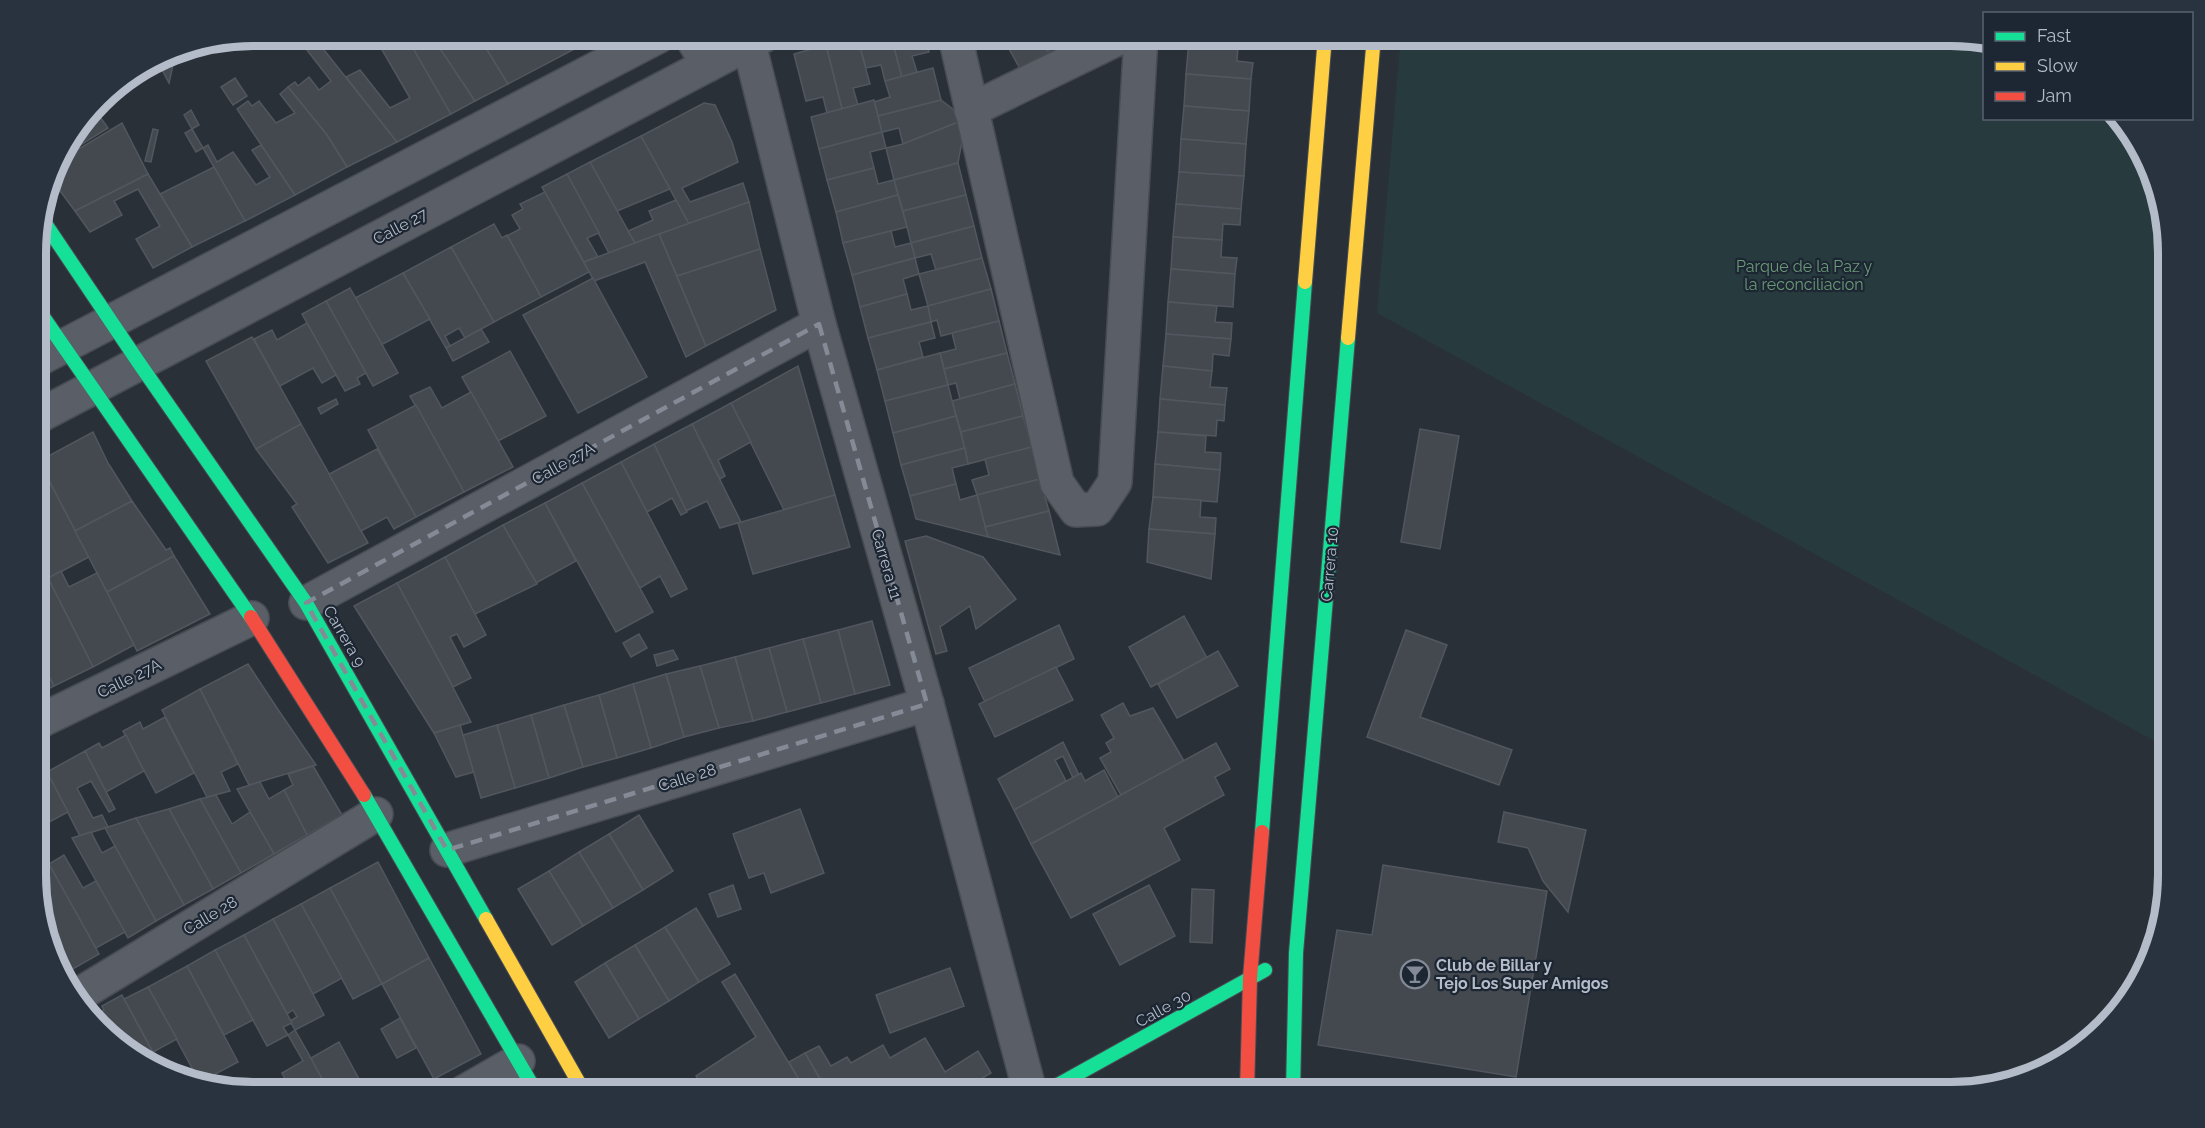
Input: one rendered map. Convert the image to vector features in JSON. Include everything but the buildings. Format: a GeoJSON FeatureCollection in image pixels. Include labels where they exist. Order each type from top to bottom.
{"type":"FeatureCollection","features":[{"type":"Feature","properties":{"kind":"street"},"geometry":{"type":"LineString","coordinates":[[530,1082],[376,814],[252,618],[91,388],[50,353],[630,46]]}},
{"type":"Feature","properties":{"kind":"street"},"geometry":{"type":"LineString","coordinates":[[644,46],[664,87]]}},
{"type":"Feature","properties":{"kind":"street"},"geometry":{"type":"LineString","coordinates":[[697,46],[708,65]]}},
{"type":"Feature","properties":{"kind":"street","name":"Calle 27"},"geometry":{"type":"LineString","coordinates":[[47,412],[708,65],[740,46]]}},
{"type":"Feature","properties":{"kind":"street","name":"Carrera 11"},"geometry":{"type":"LineString","coordinates":[[755,46],[819,324],[927,704],[1027,1082]]}},
{"type":"Feature","properties":{"kind":"street"},"geometry":{"type":"LineString","coordinates":[[957,46],[1057,483],[1076,510],[1097,509],[1115,482],[1140,46]]}},
{"type":"Feature","properties":{"kind":"street"},"geometry":{"type":"LineString","coordinates":[[971,110],[1102,46]]}},
{"type":"Feature","properties":{"kind":"street"},"geometry":{"type":"LineString","coordinates":[[1247,1081],[1250,978],[1324,46]]}},
{"type":"Feature","properties":{"kind":"street","name":"Carrera 10"},"geometry":{"type":"LineString","coordinates":[[1293,1081],[1296,953],[1373,46]]}},
{"type":"Feature","properties":{"kind":"street","name":"Carrera 9"},"geometry":{"type":"LineString","coordinates":[[48,228],[306,603],[578,1082]]}},
{"type":"Feature","properties":{"kind":"street","name":"Calle 27A"},"geometry":{"type":"LineString","coordinates":[[306,603],[819,324]]}},
{"type":"Feature","properties":{"kind":"street","name":"Calle 27A"},"geometry":{"type":"LineString","coordinates":[[46,718],[252,618]]}},
{"type":"Feature","properties":{"kind":"street","name":"Calle 28"},"geometry":{"type":"LineString","coordinates":[[447,850],[927,704]]}},
{"type":"Feature","properties":{"kind":"street","name":"Calle 28"},"geometry":{"type":"LineString","coordinates":[[83,992],[376,814]]}},
{"type":"Feature","properties":{"kind":"street","name":"Calle 30"},"geometry":{"type":"LineString","coordinates":[[1064,1082],[1296,953]]}},
{"type":"Feature","properties":{"kind":"street"},"geometry":{"type":"LineString","coordinates":[[482,1082],[518,1061]]}},
{"type":"Feature","properties":{"kind":"highlighted area"},"geometry":{"type":"Polygon","coordinates":[[[819,324],[927,704],[447,850],[306,603],[819,324]]]}},
{"type":"Feature","properties":{"kind":"green space","name":"Parque de la Paz y la reconciliacion"},"geometry":{"type":"Polygon","coordinates":[[[1400,46],[1952,46],[1983,49],[1983,120],[2110,120],[2131,150],[2143,174],[2151,200],[2157,226],[2158,254],[2158,743],[1377,313],[1400,46]]]}},
{"type":"Feature","properties":{"kind":"traffic: fast"},"geometry":{"type":"LineString","coordinates":[[48,228],[306,603],[486,919]]}},
{"type":"Feature","properties":{"kind":"traffic: fast"},"geometry":{"type":"LineString","coordinates":[[1262,832],[1305,282]]}},
{"type":"Feature","properties":{"kind":"traffic: fast"},"geometry":{"type":"LineString","coordinates":[[47,322],[251,617]]}},
{"type":"Feature","properties":{"kind":"traffic: fast"},"geometry":{"type":"LineString","coordinates":[[1293,1081],[1296,953],[1348,338]]}},
{"type":"Feature","properties":{"kind":"traffic: fast"},"geometry":{"type":"LineString","coordinates":[[364,795],[530,1082]]}},
{"type":"Feature","properties":{"kind":"traffic: fast"},"geometry":{"type":"LineString","coordinates":[[1064,1082],[1265,970]]}},
{"type":"Feature","properties":{"kind":"traffic: slow"},"geometry":{"type":"LineString","coordinates":[[1305,282],[1324,46]]}},
{"type":"Feature","properties":{"kind":"traffic: slow"},"geometry":{"type":"LineString","coordinates":[[1348,338],[1373,46]]}},
{"type":"Feature","properties":{"kind":"traffic: slow"},"geometry":{"type":"LineString","coordinates":[[486,919],[578,1082]]}},
{"type":"Feature","properties":{"kind":"traffic: jam"},"geometry":{"type":"LineString","coordinates":[[251,617],[364,795]]}},
{"type":"Feature","properties":{"kind":"traffic: jam"},"geometry":{"type":"LineString","coordinates":[[1247,1081],[1250,978],[1262,832]]}},
{"type":"Feature","properties":{"kind":"place","name":"Club de Billar y Tejo Los Super Amigos"},"geometry":{"type":"Point","coordinates":[1415,974]}}]}
